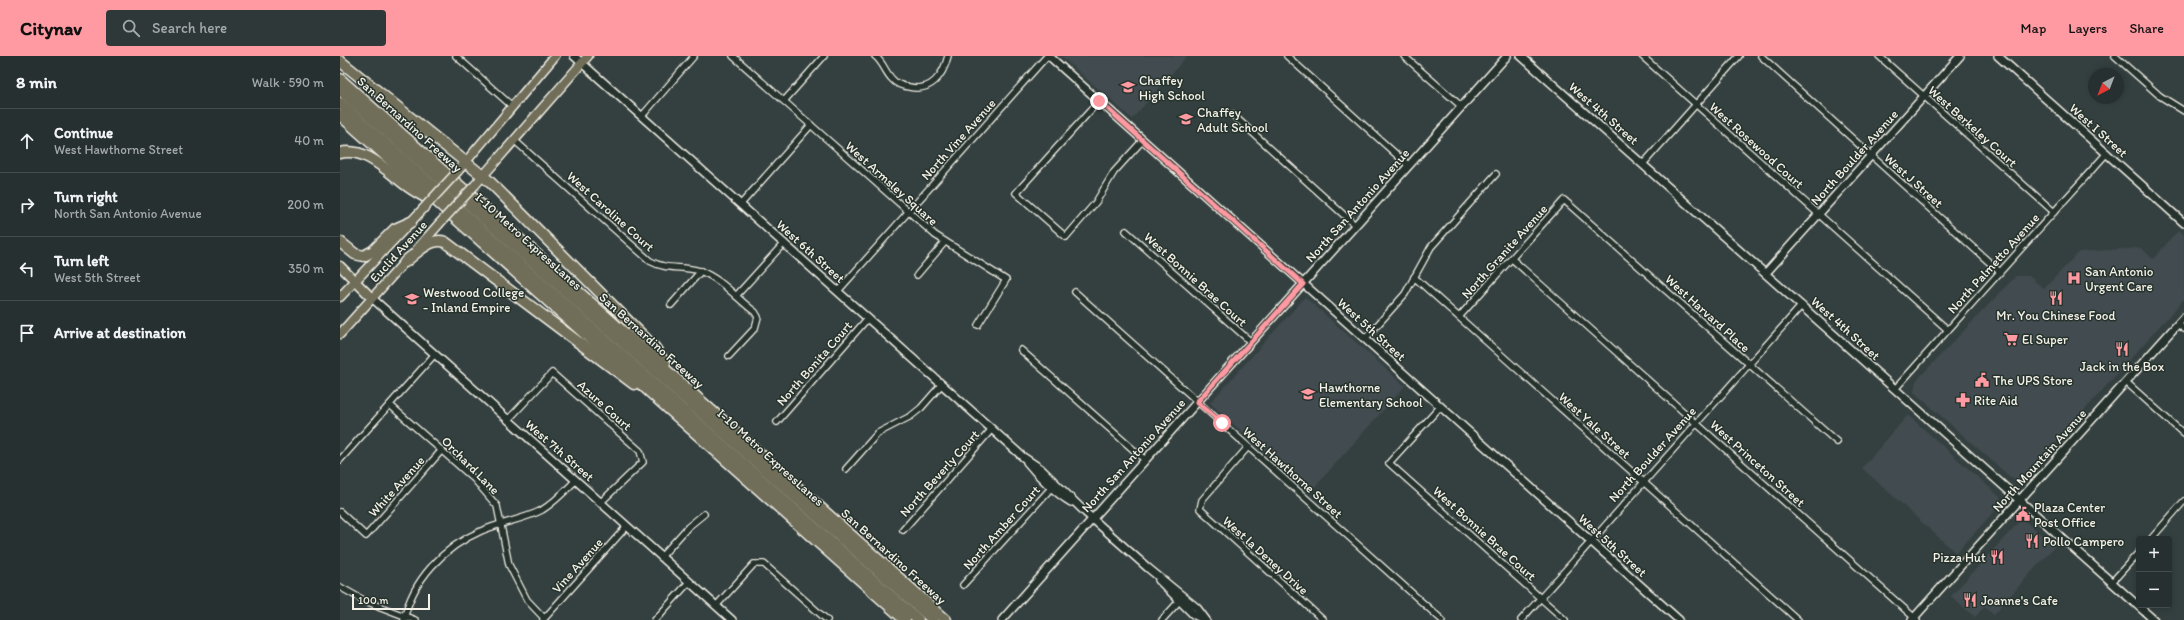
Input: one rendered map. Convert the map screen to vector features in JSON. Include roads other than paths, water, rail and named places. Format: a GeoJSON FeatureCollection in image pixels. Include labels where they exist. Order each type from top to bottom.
{"type":"FeatureCollection","features":[{"type":"Feature","properties":{"kind":"highway"},"geometry":{"type":"LineString","coordinates":[[340,61],[482,176],[654,347],[677,379]]}},
{"type":"Feature","properties":{"kind":"highway","name":"San Bernardino Freeway"},"geometry":{"type":"LineString","coordinates":[[340,79],[946,620]]}},
{"type":"Feature","properties":{"kind":"highway","name":"I-10 Metro ExpressLanes"},"geometry":{"type":"LineString","coordinates":[[340,90],[933,620]]}},
{"type":"Feature","properties":{"kind":"highway","name":"I-10 Metro ExpressLanes"},"geometry":{"type":"LineString","coordinates":[[340,103],[918,620]]}},
{"type":"Feature","properties":{"kind":"highway"},"geometry":{"type":"LineString","coordinates":[[340,115],[905,620]]}},
{"type":"Feature","properties":{"kind":"highway"},"geometry":{"type":"LineString","coordinates":[[340,153],[354,152],[368,157],[407,186],[445,208]]}},
{"type":"Feature","properties":{"kind":"highway"},"geometry":{"type":"LineString","coordinates":[[340,242],[354,254],[364,256],[373,251],[395,229],[411,222]]}},
{"type":"Feature","properties":{"kind":"highway"},"geometry":{"type":"LineString","coordinates":[[404,262],[430,243],[439,240],[445,242],[610,367],[675,414]]}},
{"type":"Feature","properties":{"kind":"main road","name":"Euclid Avenue"},"geometry":{"type":"LineString","coordinates":[[340,297],[458,171],[555,56]]}},
{"type":"Feature","properties":{"kind":"main road","name":"Euclid Avenue"},"geometry":{"type":"LineString","coordinates":[[340,334],[475,185],[588,56]]}},
{"type":"Feature","properties":{"kind":"main road"},"geometry":{"type":"LineString","coordinates":[[340,266],[372,298]]}},
{"type":"Feature","properties":{"kind":"street"},"geometry":{"type":"LineString","coordinates":[[456,56],[513,107]]}},
{"type":"Feature","properties":{"kind":"street","name":"West 6th Street"},"geometry":{"type":"LineString","coordinates":[[574,56],[1023,457],[1041,469],[1054,485],[1064,490],[1075,504],[1181,599],[1193,614],[1205,620]]}},
{"type":"Feature","properties":{"kind":"street"},"geometry":{"type":"LineString","coordinates":[[642,116],[694,56]]}},
{"type":"Feature","properties":{"kind":"street","name":"West Armsley Square"},"geometry":{"type":"LineString","coordinates":[[733,56],[908,212],[945,242],[1006,280],[978,325]]}},
{"type":"Feature","properties":{"kind":"street"},"geometry":{"type":"LineString","coordinates":[[784,101],[824,56]]}},
{"type":"Feature","properties":{"kind":"street"},"geometry":{"type":"LineString","coordinates":[[875,56],[896,82],[910,88],[921,88],[932,84],[940,76],[948,56]]}},
{"type":"Feature","properties":{"kind":"street","name":"West 5th Street"},"geometry":{"type":"LineString","coordinates":[[1048,56],[1679,620]]}},
{"type":"Feature","properties":{"kind":"street","name":"North Vine Avenue"},"geometry":{"type":"LineString","coordinates":[[838,291],[1048,56]]}},
{"type":"Feature","properties":{"kind":"street"},"geometry":{"type":"LineString","coordinates":[[1287,56],[1408,165]]}},
{"type":"Feature","properties":{"kind":"street"},"geometry":{"type":"LineString","coordinates":[[1404,56],[1461,106]]}},
{"type":"Feature","properties":{"kind":"street","name":"North San Antonio Avenue"},"geometry":{"type":"LineString","coordinates":[[1002,620],[1507,56]]}},
{"type":"Feature","properties":{"kind":"street","name":"West 4th Street"},"geometry":{"type":"LineString","coordinates":[[1521,56],[2154,620]]}},
{"type":"Feature","properties":{"kind":"street","name":"West Rosewood Court"},"geometry":{"type":"LineString","coordinates":[[1642,56],[1948,330]]}},
{"type":"Feature","properties":{"kind":"street"},"geometry":{"type":"LineString","coordinates":[[1643,164],[1739,56]]}},
{"type":"Feature","properties":{"kind":"street","name":"West J Street"},"geometry":{"type":"LineString","coordinates":[[1760,56],[2000,272]]}},
{"type":"Feature","properties":{"kind":"street","name":"West Berkeley Court"},"geometry":{"type":"LineString","coordinates":[[1879,56],[2054,212]]}},
{"type":"Feature","properties":{"kind":"street","name":"North Boulder Avenue"},"geometry":{"type":"LineString","coordinates":[[1766,273],[1960,56]]}},
{"type":"Feature","properties":{"kind":"street","name":"West I Street"},"geometry":{"type":"LineString","coordinates":[[1998,56],[2184,223]]}},
{"type":"Feature","properties":{"kind":"street"},"geometry":{"type":"LineString","coordinates":[[2115,56],[2160,96],[2184,111]]}},
{"type":"Feature","properties":{"kind":"street"},"geometry":{"type":"LineString","coordinates":[[1099,101],[1016,193],[1066,237],[1091,209],[1114,172],[1142,140]]}},
{"type":"Feature","properties":{"kind":"street"},"geometry":{"type":"LineString","coordinates":[[1233,115],[1356,225]]}},
{"type":"Feature","properties":{"kind":"street"},"geometry":{"type":"LineString","coordinates":[[741,204],[810,125]]}},
{"type":"Feature","properties":{"kind":"street","name":"West Caroline Court"},"geometry":{"type":"LineString","coordinates":[[514,140],[650,261],[666,268],[701,271],[712,276],[755,312],[757,322],[755,328],[729,356]]}},
{"type":"Feature","properties":{"kind":"street","name":"North Palmetto Avenue"},"geometry":{"type":"LineString","coordinates":[[1896,389],[2107,153]]}},
{"type":"Feature","properties":{"kind":"street"},"geometry":{"type":"LineString","coordinates":[[1365,339],[1406,294],[1431,247],[1496,174]]}},
{"type":"Feature","properties":{"kind":"street","name":"North Granite Avenue"},"geometry":{"type":"LineString","coordinates":[[1459,318],[1564,200]]}},
{"type":"Feature","properties":{"kind":"street","name":"West Harvard Place"},"geometry":{"type":"LineString","coordinates":[[1564,200],[1836,442]]}},
{"type":"Feature","properties":{"kind":"street","name":"West Bonnie Brae Court"},"geometry":{"type":"LineString","coordinates":[[1126,231],[1250,342]]}},
{"type":"Feature","properties":{"kind":"street"},"geometry":{"type":"LineString","coordinates":[[917,275],[945,242]]}},
{"type":"Feature","properties":{"kind":"street"},"geometry":{"type":"LineString","coordinates":[[736,296],[784,243]]}},
{"type":"Feature","properties":{"kind":"street","name":"West Princeton Street"},"geometry":{"type":"LineString","coordinates":[[1512,259],[1696,422],[1914,619]]}},
{"type":"Feature","properties":{"kind":"street"},"geometry":{"type":"LineString","coordinates":[[671,305],[701,271]]}},
{"type":"Feature","properties":{"kind":"street","name":"West Yale Street"},"geometry":{"type":"LineString","coordinates":[[1414,278],[1798,620]]}},
{"type":"Feature","properties":{"kind":"street","name":"West Hawthorne Street"},"geometry":{"type":"LineString","coordinates":[[1075,292],[1442,620]]}},
{"type":"Feature","properties":{"kind":"street","name":"West 7th Street"},"geometry":{"type":"LineString","coordinates":[[372,298],[732,620]]}},
{"type":"Feature","properties":{"kind":"street","name":"North Boulder Avenue"},"geometry":{"type":"LineString","coordinates":[[1521,620],[1591,542],[1642,482],[1802,305]]}},
{"type":"Feature","properties":{"kind":"street","name":"North Mountain Avenue"},"geometry":{"type":"LineString","coordinates":[[1914,619],[2184,317]]}},
{"type":"Feature","properties":{"kind":"street","name":"North Bonita Court"},"geometry":{"type":"LineString","coordinates":[[777,422],[868,318]]}},
{"type":"Feature","properties":{"kind":"street"},"geometry":{"type":"LineString","coordinates":[[2178,324],[2184,329]]}},
{"type":"Feature","properties":{"kind":"street"},"geometry":{"type":"LineString","coordinates":[[1021,350],[1145,460]]}},
{"type":"Feature","properties":{"kind":"street"},"geometry":{"type":"LineString","coordinates":[[340,460],[435,354]]}},
{"type":"Feature","properties":{"kind":"street","name":"Azure Court"},"geometry":{"type":"LineString","coordinates":[[508,420],[552,372],[642,455],[643,462],[601,502]]}},
{"type":"Feature","properties":{"kind":"street"},"geometry":{"type":"LineString","coordinates":[[2126,382],[2184,434]]}},
{"type":"Feature","properties":{"kind":"street"},"geometry":{"type":"LineString","coordinates":[[846,469],[878,433],[911,416],[921,408],[942,384]]}},
{"type":"Feature","properties":{"kind":"street","name":"Orchard Lane"},"geometry":{"type":"LineString","coordinates":[[390,405],[442,450],[487,493],[497,506],[509,564],[517,583],[527,600],[543,619]]}},
{"type":"Feature","properties":{"kind":"street","name":"West Bonnie Brae Court"},"geometry":{"type":"LineString","coordinates":[[1440,407],[1389,463],[1565,620]]}},
{"type":"Feature","properties":{"kind":"street","name":"North Beverly Court"},"geometry":{"type":"LineString","coordinates":[[903,530],[992,429]]}},
{"type":"Feature","properties":{"kind":"street","name":"West la Deney Drive"},"geometry":{"type":"LineString","coordinates":[[1248,447],[1200,503],[1201,512],[1323,620]]}},
{"type":"Feature","properties":{"kind":"street","name":"White Avenue"},"geometry":{"type":"LineString","coordinates":[[340,512],[366,536],[442,450]]}},
{"type":"Feature","properties":{"kind":"street"},"geometry":{"type":"LineString","coordinates":[[405,618],[417,586],[427,571],[444,554],[480,531],[542,509],[555,500],[576,480]]}},
{"type":"Feature","properties":{"kind":"street","name":"North Amber Court"},"geometry":{"type":"LineString","coordinates":[[963,585],[1054,485]]}},
{"type":"Feature","properties":{"kind":"street"},"geometry":{"type":"LineString","coordinates":[[2154,536],[2184,501]]}},
{"type":"Feature","properties":{"kind":"street"},"geometry":{"type":"LineString","coordinates":[[661,557],[688,527],[704,514]]}},
{"type":"Feature","properties":{"kind":"street","name":"Vine Avenue"},"geometry":{"type":"LineString","coordinates":[[543,619],[627,526]]}},
{"type":"Feature","properties":{"kind":"street"},"geometry":{"type":"LineString","coordinates":[[2112,582],[2136,555]]}},
{"type":"Feature","properties":{"kind":"street"},"geometry":{"type":"LineString","coordinates":[[716,606],[754,564],[760,563],[764,564],[827,620]]}},
{"type":"Feature","properties":{"kind":"street"},"geometry":{"type":"LineString","coordinates":[[655,620],[689,582]]}},
{"type":"Feature","properties":{"kind":"street"},"geometry":{"type":"LineString","coordinates":[[340,587],[365,601],[405,618],[415,620]]}},
{"type":"Feature","properties":{"kind":"street"},"geometry":{"type":"LineString","coordinates":[[1162,620],[1181,599]]}},
{"type":"Feature","properties":{"kind":"place","name":"Chaffey High School"},"geometry":{"type":"Point","coordinates":[1128,87]}},
{"type":"Feature","properties":{"kind":"place","name":"Chaffey Adult School"},"geometry":{"type":"Point","coordinates":[1186,119]}},
{"type":"Feature","properties":{"kind":"place","name":"San Antonio Urgent Care"},"geometry":{"type":"Point","coordinates":[2074,278]}},
{"type":"Feature","properties":{"kind":"place","name":"Mr. You Chinese Food"},"geometry":{"type":"Point","coordinates":[2056,298]}},
{"type":"Feature","properties":{"kind":"place","name":"Westwood College - Inland Empire"},"geometry":{"type":"Point","coordinates":[412,299]}},
{"type":"Feature","properties":{"kind":"place","name":"El Super"},"geometry":{"type":"Point","coordinates":[2011,339]}},
{"type":"Feature","properties":{"kind":"place","name":"Jack in the Box"},"geometry":{"type":"Point","coordinates":[2122,349]}},
{"type":"Feature","properties":{"kind":"place","name":"The UPS Store"},"geometry":{"type":"Point","coordinates":[1982,380]}},
{"type":"Feature","properties":{"kind":"place","name":"Hawthorne Elementary School"},"geometry":{"type":"Point","coordinates":[1308,394]}},
{"type":"Feature","properties":{"kind":"place","name":"Rite Aid"},"geometry":{"type":"Point","coordinates":[1963,400]}},
{"type":"Feature","properties":{"kind":"place","name":"Plaza Center Post Office"},"geometry":{"type":"Point","coordinates":[2023,514]}},
{"type":"Feature","properties":{"kind":"place","name":"Pollo Campero"},"geometry":{"type":"Point","coordinates":[2032,541]}},
{"type":"Feature","properties":{"kind":"place","name":"Pizza Hut"},"geometry":{"type":"Point","coordinates":[1997,557]}},
{"type":"Feature","properties":{"kind":"place","name":"Joanne's Cafe"},"geometry":{"type":"Point","coordinates":[1970,600]}}]}
